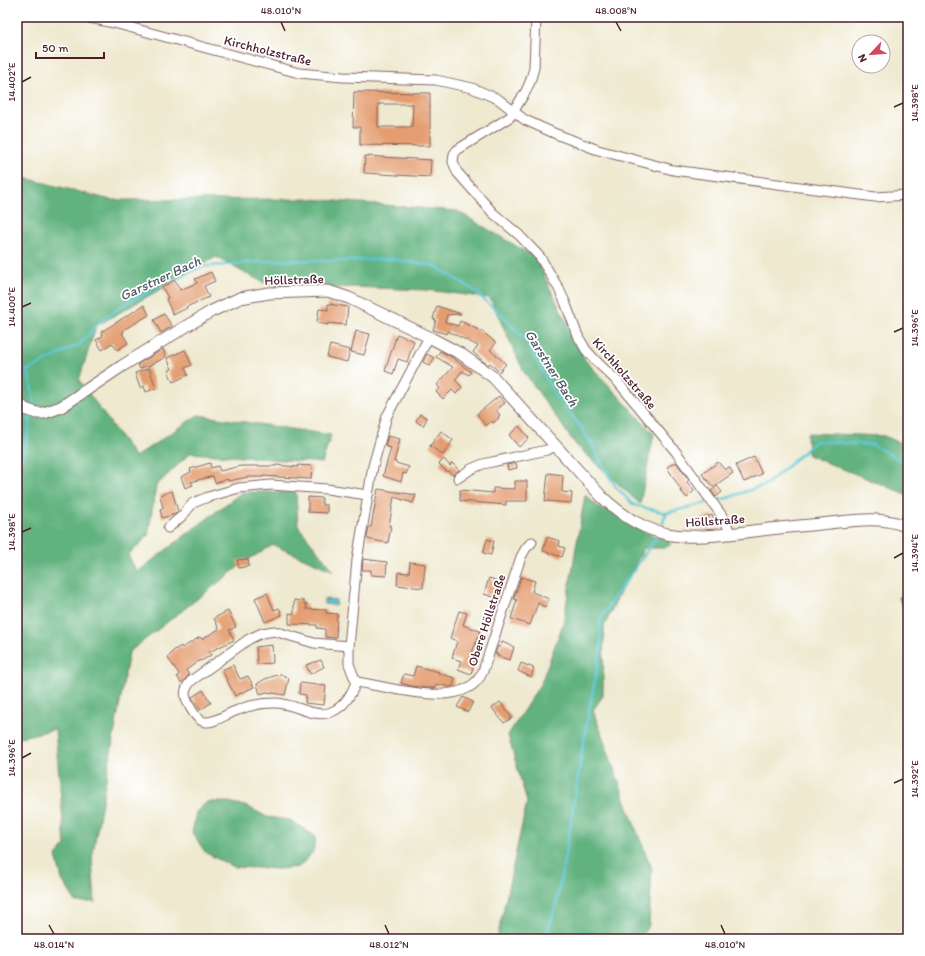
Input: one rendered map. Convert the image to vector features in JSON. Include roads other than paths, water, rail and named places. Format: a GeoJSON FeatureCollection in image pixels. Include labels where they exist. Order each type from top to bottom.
{"type":"FeatureCollection","features":[{"type":"Feature","properties":{"kind":"street","name":"Kirchholzstraße"},"geometry":{"type":"LineString","coordinates":[[84,17],[114,23],[299,73],[343,78],[436,80],[455,83],[494,97],[514,112],[538,126],[598,150],[673,170],[875,197],[908,195]]}},
{"type":"Feature","properties":{"kind":"street"},"geometry":{"type":"LineString","coordinates":[[514,112],[526,91],[532,75],[536,47],[536,17]]}},
{"type":"Feature","properties":{"kind":"street","name":"Kirchholzstraße"},"geometry":{"type":"LineString","coordinates":[[514,112],[504,122],[467,142],[457,150],[453,158],[454,167],[484,204],[519,235],[540,258],[559,289],[578,336],[586,350],[622,387],[676,452],[719,512],[728,526],[730,533]]}},
{"type":"Feature","properties":{"kind":"street","name":"Höllstraße"},"geometry":{"type":"LineString","coordinates":[[17,402],[31,412],[44,413],[61,407],[122,366],[212,311],[234,300],[254,294],[269,292],[328,291],[349,298],[429,337],[461,354],[493,377],[602,497],[622,514],[651,530],[676,536],[708,536],[866,519],[894,522],[908,527]]}},
{"type":"Feature","properties":{"kind":"street"},"geometry":{"type":"LineString","coordinates":[[349,646],[314,643],[274,632],[262,633],[249,639],[191,681],[186,688],[185,696],[195,716],[208,722],[218,720],[239,710],[274,703],[284,704],[323,714],[333,711],[344,703],[352,692],[356,682],[349,664],[349,646],[357,560],[378,445],[387,416],[393,403],[429,337]]}},
{"type":"Feature","properties":{"kind":"street"},"geometry":{"type":"LineString","coordinates":[[458,478],[471,469],[483,464],[548,450],[556,446]]}},
{"type":"Feature","properties":{"kind":"street"},"geometry":{"type":"LineString","coordinates":[[168,528],[193,504],[208,497],[239,488],[271,485],[327,489],[368,495]]}},
{"type":"Feature","properties":{"kind":"street","name":"Obere Höllstraße"},"geometry":{"type":"LineString","coordinates":[[356,682],[435,695],[462,690],[474,684],[483,671],[523,552],[532,542]]}},
{"type":"Feature","properties":{"kind":"water"},"geometry":{"type":"Polygon","coordinates":[[[324,599],[336,600],[336,605],[324,604],[324,599]]]}},
{"type":"Feature","properties":{"kind":"waterway","name":"Garstner Bach"},"geometry":{"type":"LineString","coordinates":[[17,371],[28,370],[80,344],[99,323],[125,304],[201,267],[279,260],[340,261],[391,259],[435,266],[472,289],[505,318],[526,341],[557,398],[571,414],[591,442],[602,465],[616,487],[634,505],[666,513],[710,502]]}},
{"type":"Feature","properties":{"kind":"waterway"},"geometry":{"type":"LineString","coordinates":[[28,370],[34,401],[32,408]]}},
{"type":"Feature","properties":{"kind":"waterway"},"geometry":{"type":"LineString","coordinates":[[17,463],[24,454],[31,415]]}},
{"type":"Feature","properties":{"kind":"waterway","name":"Garstner Bach"},"geometry":{"type":"LineString","coordinates":[[715,501],[767,484],[816,441],[873,445],[908,465]]}},
{"type":"Feature","properties":{"kind":"waterway"},"geometry":{"type":"LineString","coordinates":[[662,525],[666,513]]}},
{"type":"Feature","properties":{"kind":"waterway"},"geometry":{"type":"LineString","coordinates":[[545,939],[556,904],[569,834],[585,732],[601,647],[600,619],[656,538]]}}]}
